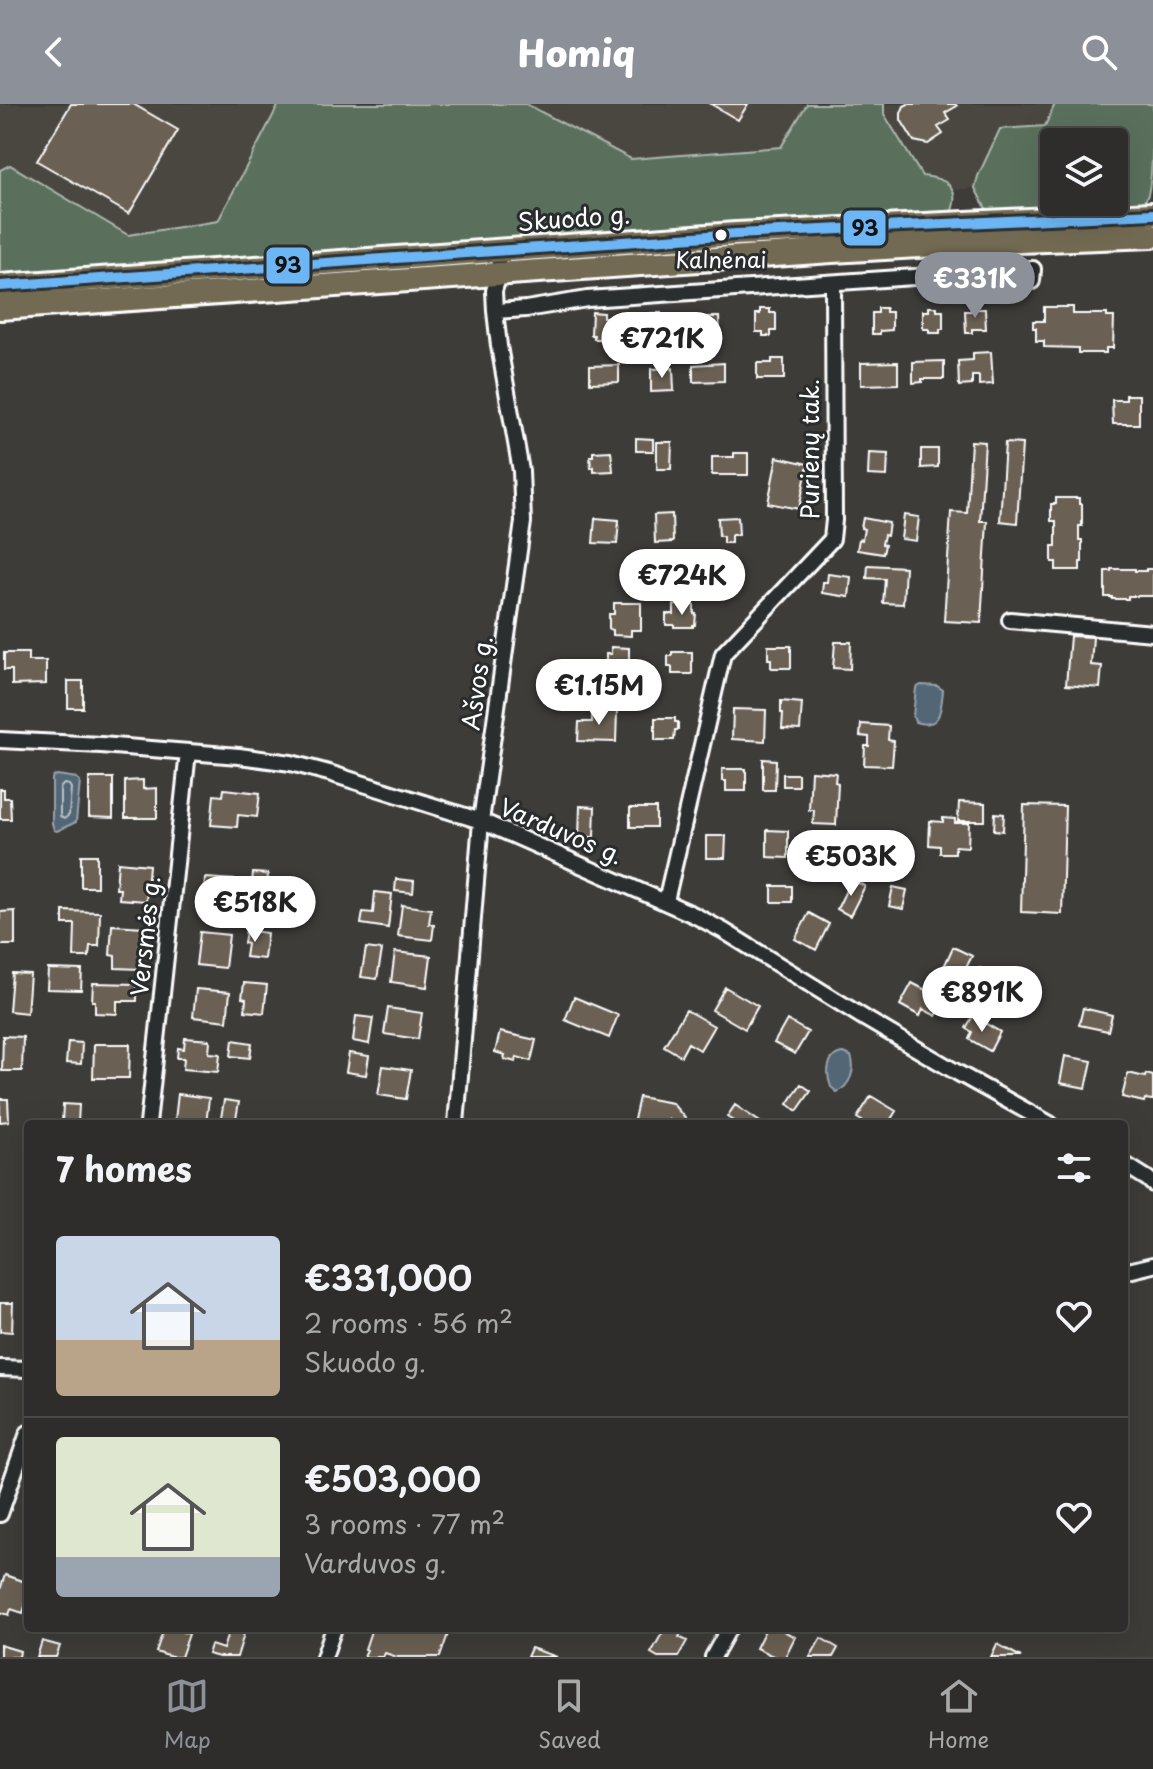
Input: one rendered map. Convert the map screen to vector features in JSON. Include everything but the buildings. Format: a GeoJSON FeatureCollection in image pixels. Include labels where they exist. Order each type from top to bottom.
{"type":"FeatureCollection","features":[{"type":"Feature","properties":{"kind":"main road","name":"Skuodo g."},"geometry":{"type":"LineString","coordinates":[[0,286],[736,234],[1153,214]]}},
{"type":"Feature","properties":{"kind":"main road","name":"Skuodo g."},"geometry":{"type":"LineString","coordinates":[[0,308],[956,244],[1153,236]]}},
{"type":"Feature","properties":{"kind":"street","name":"Ašvos g."},"geometry":{"type":"LineString","coordinates":[[456,1120],[481,821],[523,522],[521,471],[495,311],[498,250]]}},
{"type":"Feature","properties":{"kind":"street"},"geometry":{"type":"LineString","coordinates":[[495,311],[587,299],[1033,269],[1032,281]]}},
{"type":"Feature","properties":{"kind":"street","name":"Purienų tak."},"geometry":{"type":"LineString","coordinates":[[666,901],[723,654],[832,539],[833,284]]}},
{"type":"Feature","properties":{"kind":"street"},"geometry":{"type":"LineString","coordinates":[[1010,620],[1153,633]]}},
{"type":"Feature","properties":{"kind":"street","name":"Varduvos g."},"geometry":{"type":"LineString","coordinates":[[0,740],[101,745],[291,763],[481,821],[666,901],[724,931],[879,1027],[1043,1120]]}},
{"type":"Feature","properties":{"kind":"street","name":"Versmės g."},"geometry":{"type":"LineString","coordinates":[[148,1120],[188,752]]}},
{"type":"Feature","properties":{"kind":"street"},"geometry":{"type":"LineString","coordinates":[[1128,1166],[1153,1184]]}},
{"type":"Feature","properties":{"kind":"street"},"geometry":{"type":"LineString","coordinates":[[1128,1271],[1153,1265]]}},
{"type":"Feature","properties":{"kind":"street"},"geometry":{"type":"LineString","coordinates":[[0,1368],[24,1369]]}},
{"type":"Feature","properties":{"kind":"street"},"geometry":{"type":"LineString","coordinates":[[0,1514],[24,1445]]}},
{"type":"Feature","properties":{"kind":"street"},"geometry":{"type":"LineString","coordinates":[[324,1657],[333,1632]]}},
{"type":"Feature","properties":{"kind":"street"},"geometry":{"type":"LineString","coordinates":[[713,1657],[727,1632]]}},
{"type":"Feature","properties":{"kind":"shaded area"},"geometry":{"type":"Polygon","coordinates":[[[0,104],[279,104],[218,221],[128,235],[11,165],[0,170],[0,104]]]}},
{"type":"Feature","properties":{"kind":"shaded area"},"geometry":{"type":"Polygon","coordinates":[[[526,104],[807,104],[781,147],[631,159],[526,104]]]}},
{"type":"Feature","properties":{"kind":"shaded area"},"geometry":{"type":"Polygon","coordinates":[[[884,104],[1055,104],[1045,126],[978,176],[975,188],[953,190],[946,182],[922,177],[884,114],[884,104]]]}},
{"type":"Feature","properties":{"kind":"green space"},"geometry":{"type":"Polygon","coordinates":[[[279,104],[526,104],[631,159],[781,147],[807,104],[884,104],[884,114],[922,176],[949,185],[953,190],[954,204],[951,213],[0,276],[0,170],[10,165],[128,235],[218,221],[279,104]]]}},
{"type":"Feature","properties":{"kind":"green space"},"geometry":{"type":"Polygon","coordinates":[[[1055,104],[1153,104],[1151,169],[1146,199],[1128,205],[1128,128],[1040,128],[1040,210],[993,213],[985,207],[975,188],[1000,129],[1045,126],[1055,104]]]}},
{"type":"Feature","properties":{"kind":"water"},"geometry":{"type":"Polygon","coordinates":[[[921,685],[937,686],[943,690],[938,716],[935,721],[924,724],[915,722],[913,716],[916,688],[921,685]]]}},
{"type":"Feature","properties":{"kind":"water"},"geometry":{"type":"Polygon","coordinates":[[[57,775],[77,778],[80,782],[76,822],[57,831],[52,823],[52,779],[57,775]]]}},
{"type":"Feature","properties":{"kind":"water"},"geometry":{"type":"Polygon","coordinates":[[[844,1053],[851,1056],[852,1072],[845,1086],[837,1092],[831,1087],[828,1071],[834,1057],[844,1053]]]}},
{"type":"Feature","properties":{"kind":"transit line","name":"93"},"geometry":{"type":"LineString","coordinates":[[0,286],[736,234],[1153,214]]}},
{"type":"Feature","properties":{"kind":"place","name":"Kalnėnai"},"geometry":{"type":"Point","coordinates":[721,235]}}]}
